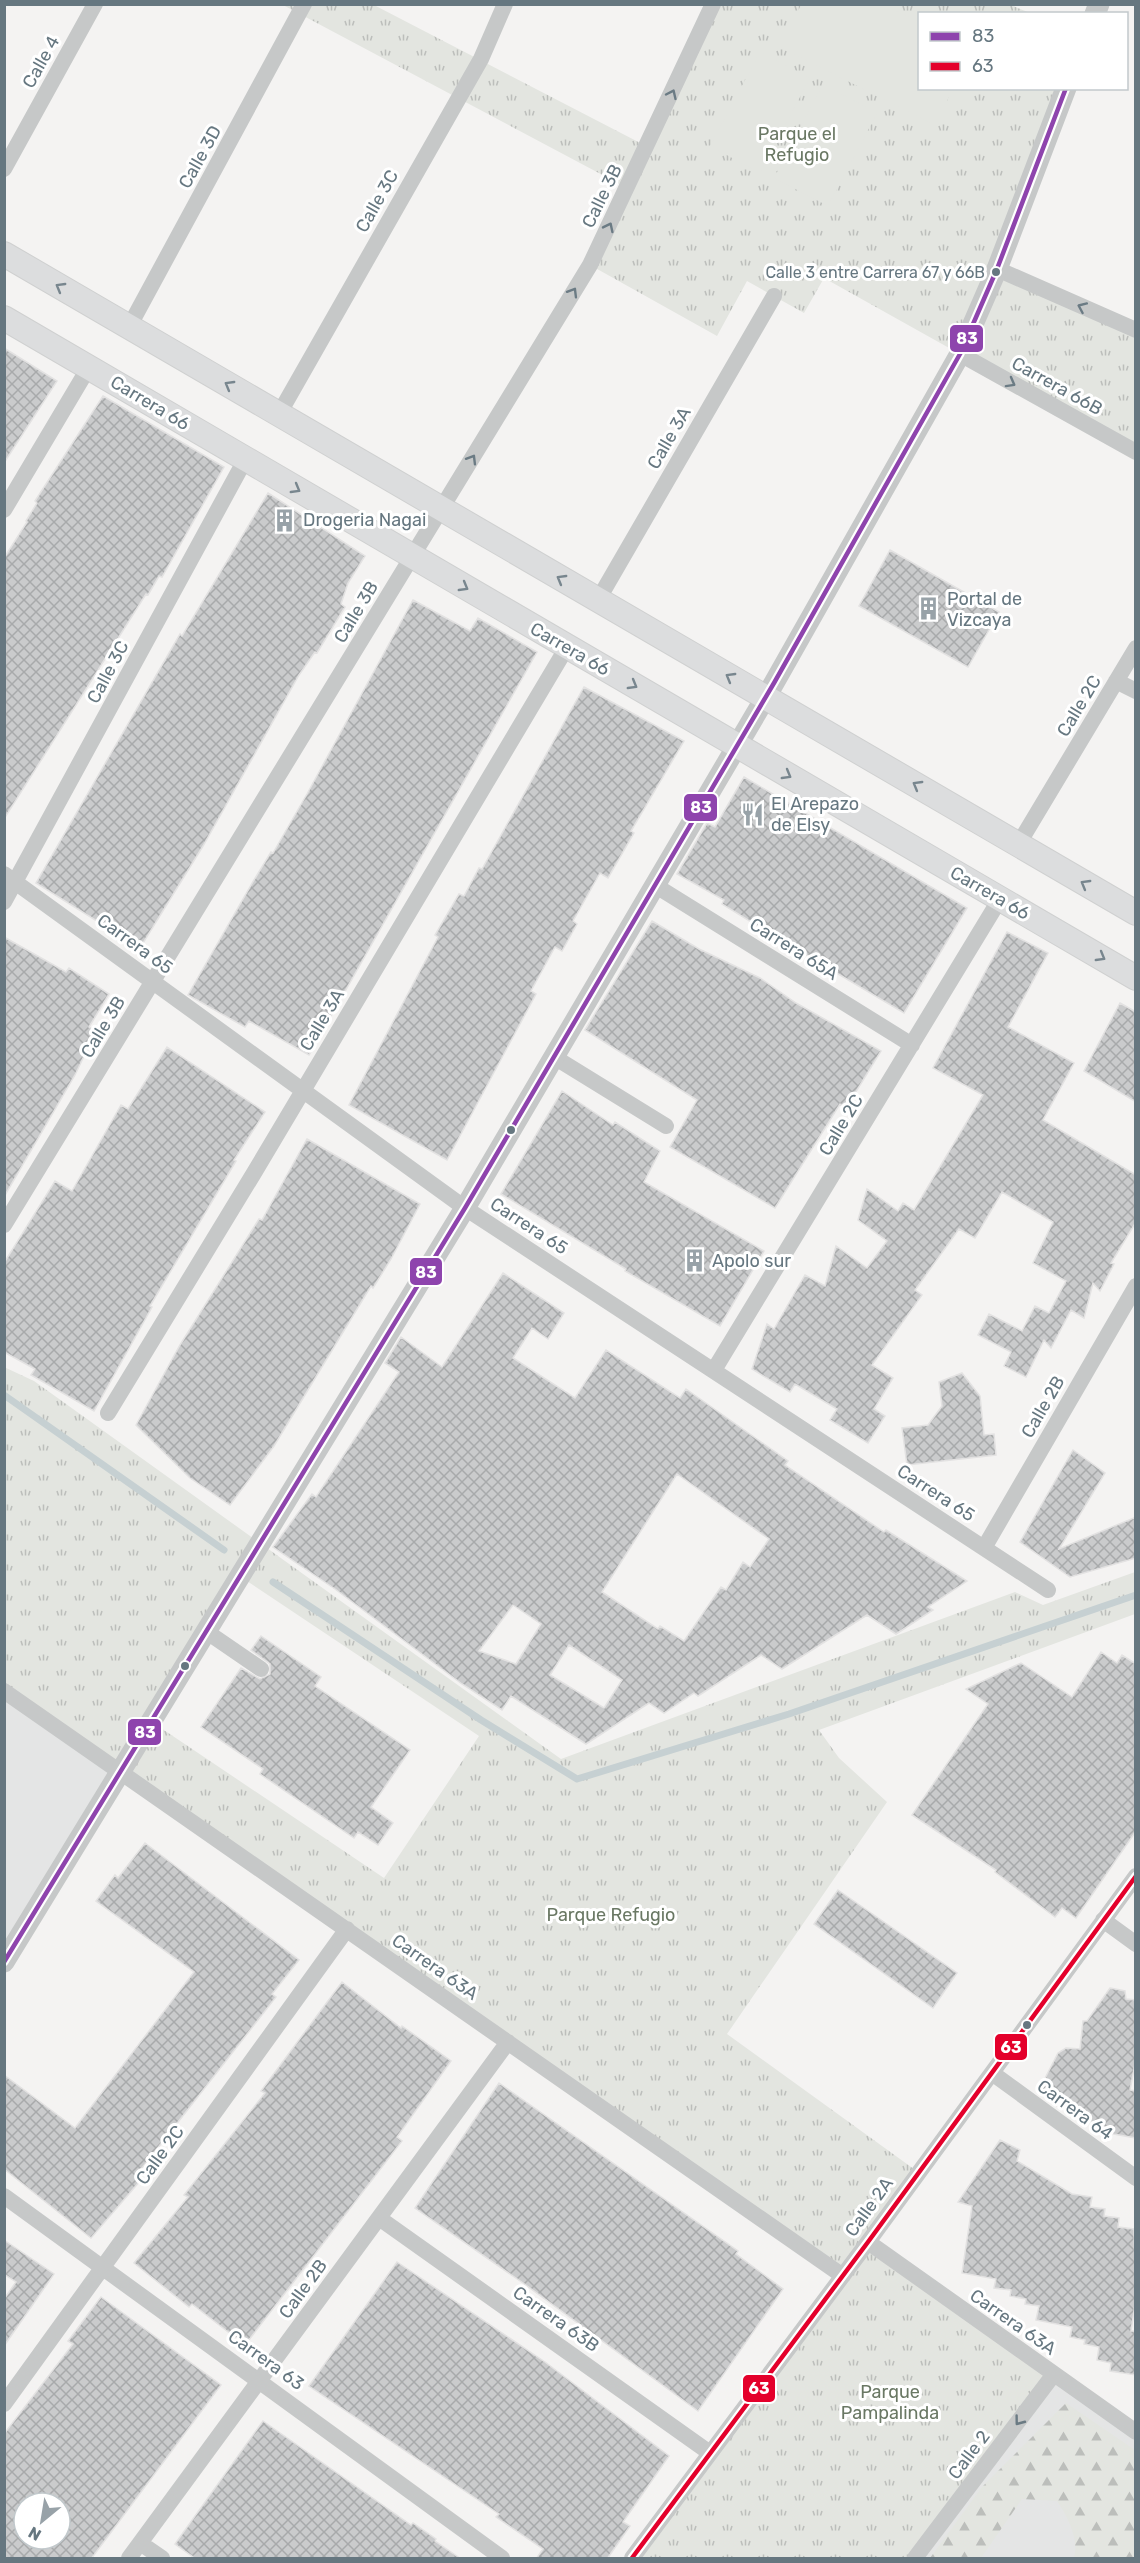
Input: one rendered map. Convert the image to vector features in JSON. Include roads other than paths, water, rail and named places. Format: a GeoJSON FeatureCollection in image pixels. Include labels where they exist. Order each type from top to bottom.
{"type":"FeatureCollection","features":[{"type":"Feature","properties":{"kind":"main road"},"geometry":{"type":"LineString","coordinates":[[4,254],[1136,913]]}},
{"type":"Feature","properties":{"kind":"main road","name":"Carrera 66"},"geometry":{"type":"LineString","coordinates":[[4,318],[1136,978]]}},
{"type":"Feature","properties":{"kind":"street","name":"Calle 4"},"geometry":{"type":"LineString","coordinates":[[4,169],[95,4]]}},
{"type":"Feature","properties":{"kind":"street","name":"Calle 3D"},"geometry":{"type":"LineString","coordinates":[[129,327],[304,4]]}},
{"type":"Feature","properties":{"kind":"street","name":"Calle 3C"},"geometry":{"type":"LineString","coordinates":[[279,414],[481,59],[505,4]]}},
{"type":"Feature","properties":{"kind":"street","name":"Calle 3B"},"geometry":{"type":"LineString","coordinates":[[4,1225],[590,266],[713,4]]}},
{"type":"Feature","properties":{"kind":"street"},"geometry":{"type":"LineString","coordinates":[[4,1962],[465,1208],[766,698],[960,354],[997,269],[1065,90]]}},
{"type":"Feature","properties":{"kind":"street"},"geometry":{"type":"LineString","coordinates":[[997,269],[1136,330]]}},
{"type":"Feature","properties":{"kind":"street","name":"Calle 3A"},"geometry":{"type":"LineString","coordinates":[[598,600],[774,296]]}},
{"type":"Feature","properties":{"kind":"street","name":"Carrera 66B"},"geometry":{"type":"LineString","coordinates":[[960,354],[1136,453]]}},
{"type":"Feature","properties":{"kind":"street"},"geometry":{"type":"LineString","coordinates":[[4,510],[89,367]]}},
{"type":"Feature","properties":{"kind":"street","name":"Calle 3C"},"geometry":{"type":"LineString","coordinates":[[4,902],[10,878],[245,460]]}},
{"type":"Feature","properties":{"kind":"street","name":"Calle 3A"},"geometry":{"type":"LineString","coordinates":[[108,1413],[567,647]]}},
{"type":"Feature","properties":{"kind":"street","name":"Calle 2C"},"geometry":{"type":"LineString","coordinates":[[1018,845],[1136,648]]}},
{"type":"Feature","properties":{"kind":"street"},"geometry":{"type":"LineString","coordinates":[[1116,681],[1136,691]]}},
{"type":"Feature","properties":{"kind":"street","name":"Carrera 65"},"geometry":{"type":"LineString","coordinates":[[10,878],[465,1208],[1048,1590]]}},
{"type":"Feature","properties":{"kind":"street","name":"Carrera 65A"},"geometry":{"type":"LineString","coordinates":[[656,886],[912,1045]]}},
{"type":"Feature","properties":{"kind":"street","name":"Calle 2C"},"geometry":{"type":"LineString","coordinates":[[714,1370],[1000,899]]}},
{"type":"Feature","properties":{"kind":"street"},"geometry":{"type":"LineString","coordinates":[[554,1057],[666,1126]]}},
{"type":"Feature","properties":{"kind":"street","name":"Calle 2B"},"geometry":{"type":"LineString","coordinates":[[984,1548],[1136,1286]]}},
{"type":"Feature","properties":{"kind":"street"},"geometry":{"type":"LineString","coordinates":[[207,1632],[261,1669]]}},
{"type":"Feature","properties":{"kind":"street","name":"Carrera 63A"},"geometry":{"type":"LineString","coordinates":[[4,1691],[843,2276]]}},
{"type":"Feature","properties":{"kind":"street","name":"Calle 2A"},"geometry":{"type":"LineString","coordinates":[[632,2559],[1136,1876]]}},
{"type":"Feature","properties":{"kind":"street"},"geometry":{"type":"LineString","coordinates":[[1103,1920],[1136,1944]]}},
{"type":"Feature","properties":{"kind":"street","name":"Calle 2C"},"geometry":{"type":"LineString","coordinates":[[4,2404],[347,1929]]}},
{"type":"Feature","properties":{"kind":"street","name":"Calle 2B"},"geometry":{"type":"LineString","coordinates":[[129,2559],[508,2042]]}},
{"type":"Feature","properties":{"kind":"street","name":"Carrera 64"},"geometry":{"type":"LineString","coordinates":[[992,2073],[1136,2178]]}},
{"type":"Feature","properties":{"kind":"street","name":"Carrera 63"},"geometry":{"type":"LineString","coordinates":[[4,2196],[260,2380],[502,2559]]}},
{"type":"Feature","properties":{"kind":"street","name":"Carrera 63B"},"geometry":{"type":"LineString","coordinates":[[379,2218],[710,2453]]}},
{"type":"Feature","properties":{"kind":"street","name":"Carrera 63A"},"geometry":{"type":"LineString","coordinates":[[868,2242],[1136,2433]]}},
{"type":"Feature","properties":{"kind":"street","name":"Calle 2"},"geometry":{"type":"LineString","coordinates":[[915,2559],[1054,2374]]}},
{"type":"Feature","properties":{"kind":"street"},"geometry":{"type":"LineString","coordinates":[[140,2543],[162,2559]]}},
{"type":"Feature","properties":{"kind":"waterway"},"geometry":{"type":"LineString","coordinates":[[4,1395],[224,1550]]}},
{"type":"Feature","properties":{"kind":"waterway"},"geometry":{"type":"LineString","coordinates":[[273,1582],[481,1720],[577,1779],[789,1714],[1136,1595]]}},
{"type":"Feature","properties":{"kind":"place","name":"Calle 3 entre Carrera 67 y 66B"},"geometry":{"type":"Point","coordinates":[996,272]}},
{"type":"Feature","properties":{"kind":"place","name":"Drogeria Nagai"},"geometry":{"type":"Point","coordinates":[285,520]}},
{"type":"Feature","properties":{"kind":"place","name":"Portal de Vizcaya"},"geometry":{"type":"Point","coordinates":[929,609]}},
{"type":"Feature","properties":{"kind":"place","name":"El Arepazo de Elsy"},"geometry":{"type":"Point","coordinates":[753,814]}},
{"type":"Feature","properties":{"kind":"place","name":"Apolo sur"},"geometry":{"type":"Point","coordinates":[694,1261]}},
{"type":"Feature","properties":{"kind":"park label","name":"Parque el Refugio"},"geometry":{"type":"Point","coordinates":[797,144]}},
{"type":"Feature","properties":{"kind":"park label","name":"Parque Refugio"},"geometry":{"type":"Point","coordinates":[611,1915]}},
{"type":"Feature","properties":{"kind":"park label","name":"Parque Pampalinda"},"geometry":{"type":"Point","coordinates":[890,2402]}}]}
